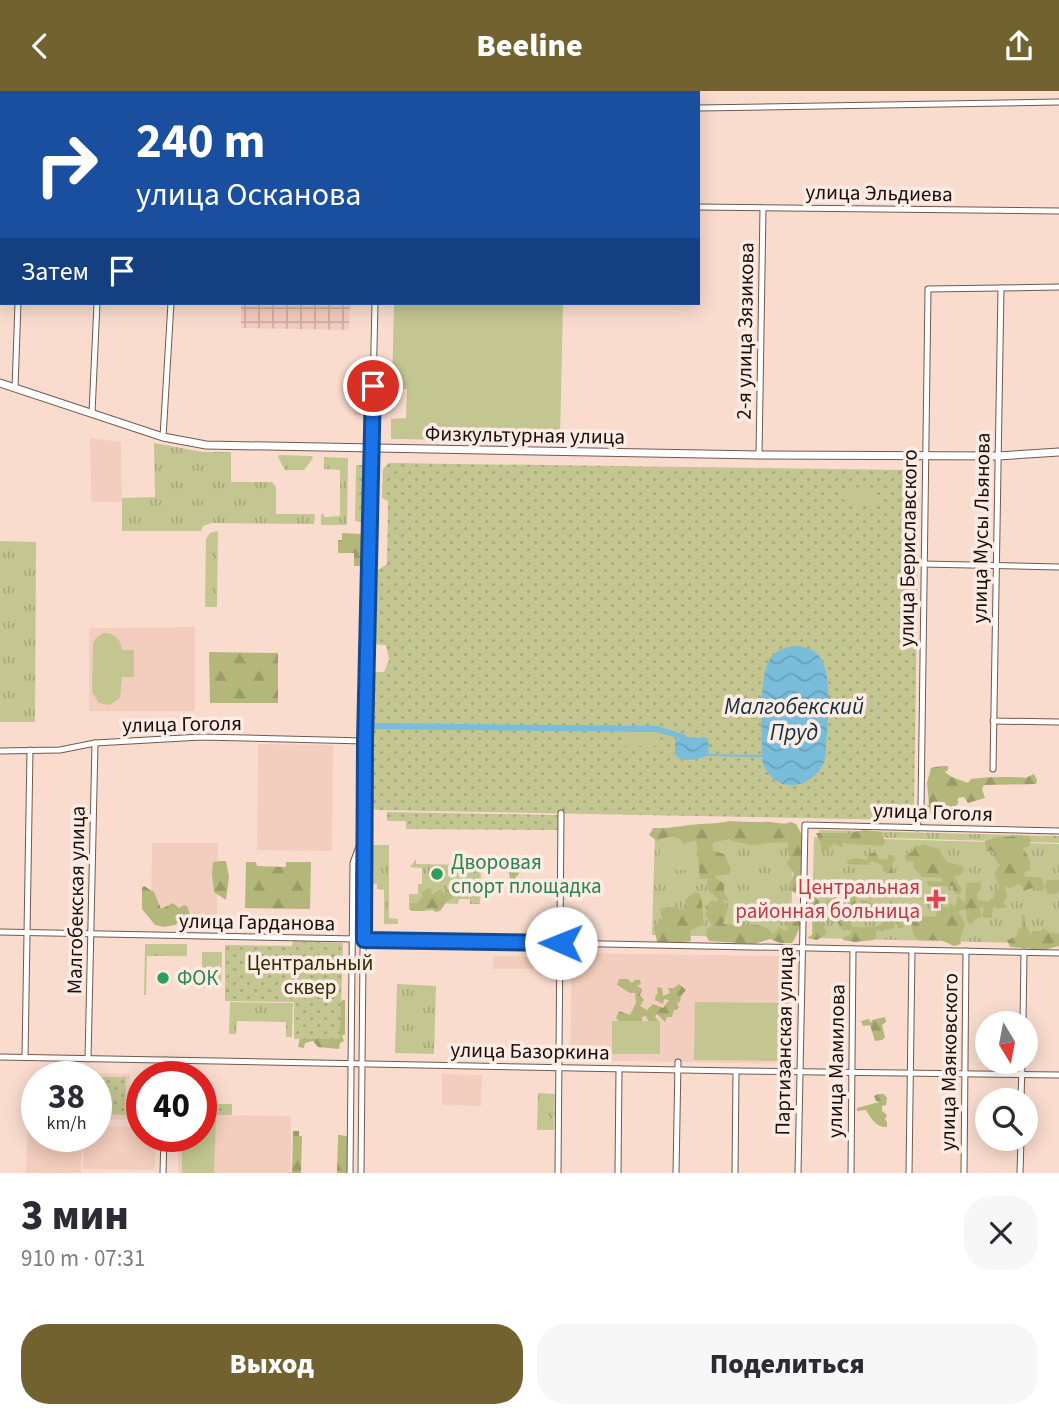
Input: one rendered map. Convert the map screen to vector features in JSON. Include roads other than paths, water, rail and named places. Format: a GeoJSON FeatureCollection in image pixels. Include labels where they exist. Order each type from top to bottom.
{"type":"FeatureCollection","features":[{"type":"Feature","properties":{"kind":"main road","name":"Физкультурная улица"},"geometry":{"type":"LineString","coordinates":[[0,383],[163,437],[206,445],[759,455],[998,456],[1059,452]]}},
{"type":"Feature","properties":{"kind":"street"},"geometry":{"type":"LineString","coordinates":[[700,108],[1059,101]]}},
{"type":"Feature","properties":{"kind":"street","name":"улица Эльдиева"},"geometry":{"type":"LineString","coordinates":[[700,207],[1059,211]]}},
{"type":"Feature","properties":{"kind":"street","name":"2-я улица Зязикова"},"geometry":{"type":"LineString","coordinates":[[759,455],[763,208]]}},
{"type":"Feature","properties":{"kind":"street"},"geometry":{"type":"LineString","coordinates":[[1001,288],[1059,287]]}},
{"type":"Feature","properties":{"kind":"street","name":"улица Бериславского"},"geometry":{"type":"LineString","coordinates":[[917,828],[920,811],[928,289],[1001,288]]}},
{"type":"Feature","properties":{"kind":"street","name":"улица Мусы Льянова"},"geometry":{"type":"LineString","coordinates":[[993,769],[1001,288]]}},
{"type":"Feature","properties":{"kind":"street"},"geometry":{"type":"LineString","coordinates":[[15,388],[18,305]]}},
{"type":"Feature","properties":{"kind":"street"},"geometry":{"type":"LineString","coordinates":[[92,413],[97,305]]}},
{"type":"Feature","properties":{"kind":"street"},"geometry":{"type":"LineString","coordinates":[[163,437],[172,305]]}},
{"type":"Feature","properties":{"kind":"street"},"geometry":{"type":"LineString","coordinates":[[361,1173],[365,741],[375,305]]}},
{"type":"Feature","properties":{"kind":"street"},"geometry":{"type":"LineString","coordinates":[[923,563],[1059,566]]}},
{"type":"Feature","properties":{"kind":"street"},"geometry":{"type":"LineString","coordinates":[[993,721],[1059,722]]}},
{"type":"Feature","properties":{"kind":"street","name":"улица Гоголя"},"geometry":{"type":"LineString","coordinates":[[0,751],[60,750],[95,743],[201,737],[365,741]]}},
{"type":"Feature","properties":{"kind":"street","name":"Малгобекская улица"},"geometry":{"type":"LineString","coordinates":[[88,1059],[95,743]]}},
{"type":"Feature","properties":{"kind":"street"},"geometry":{"type":"LineString","coordinates":[[25,1057],[30,750]]}},
{"type":"Feature","properties":{"kind":"street"},"geometry":{"type":"LineString","coordinates":[[558,1173],[561,813]]}},
{"type":"Feature","properties":{"kind":"street","name":"улица Гоголя"},"geometry":{"type":"LineString","coordinates":[[806,825],[1059,831]]}},
{"type":"Feature","properties":{"kind":"street","name":"Партизанская улица"},"geometry":{"type":"LineString","coordinates":[[798,1173],[801,948],[806,825]]}},
{"type":"Feature","properties":{"kind":"street"},"geometry":{"type":"LineString","coordinates":[[350,1173],[353,863],[364,835]]}},
{"type":"Feature","properties":{"kind":"street","name":"улица Гарданова"},"geometry":{"type":"LineString","coordinates":[[0,932],[1059,953]]}},
{"type":"Feature","properties":{"kind":"street","name":"улица Мамилова"},"geometry":{"type":"LineString","coordinates":[[851,1173],[853,949]]}},
{"type":"Feature","properties":{"kind":"street"},"geometry":{"type":"LineString","coordinates":[[909,1173],[912,950]]}},
{"type":"Feature","properties":{"kind":"street","name":"улица Маяковского"},"geometry":{"type":"LineString","coordinates":[[964,1173],[966,951]]}},
{"type":"Feature","properties":{"kind":"street"},"geometry":{"type":"LineString","coordinates":[[1023,1011],[1024,952]]}},
{"type":"Feature","properties":{"kind":"street","name":"улица Базоркина"},"geometry":{"type":"LineString","coordinates":[[0,1057],[975,1073]]}},
{"type":"Feature","properties":{"kind":"street"},"geometry":{"type":"LineString","coordinates":[[676,1173],[678,1062]]}},
{"type":"Feature","properties":{"kind":"street"},"geometry":{"type":"LineString","coordinates":[[618,1173],[619,1069]]}},
{"type":"Feature","properties":{"kind":"street"},"geometry":{"type":"LineString","coordinates":[[735,1173],[736,1071]]}},
{"type":"Feature","properties":{"kind":"street","name":"улица Базоркина"},"geometry":{"type":"LineString","coordinates":[[1038,1074],[1059,1075]]}},
{"type":"Feature","properties":{"kind":"street"},"geometry":{"type":"LineString","coordinates":[[1020,1173],[1021,1151]]}},
{"type":"Feature","properties":{"kind":"street"},"geometry":{"type":"LineString","coordinates":[[163,1173],[164,1152]]}},
{"type":"Feature","properties":{"kind":"water","name":"Малгобекский Пруд"},"geometry":{"type":"Polygon","coordinates":[[[794,646],[804,647],[819,656],[827,676],[828,706],[825,760],[811,778],[792,785],[774,779],[762,760],[762,707],[766,667],[770,659],[778,651],[794,646]]]}},
{"type":"Feature","properties":{"kind":"water"},"geometry":{"type":"Polygon","coordinates":[[[683,737],[708,738],[709,755],[691,760],[677,757],[675,741],[683,737]]]}},
{"type":"Feature","properties":{"kind":"waterway"},"geometry":{"type":"LineString","coordinates":[[370,726],[657,729],[683,737]]}},
{"type":"Feature","properties":{"kind":"waterway"},"geometry":{"type":"LineString","coordinates":[[709,755],[762,756]]}},
{"type":"Feature","properties":{"kind":"place","name":"Дворовая спорт площадка"},"geometry":{"type":"Point","coordinates":[437,874]}},
{"type":"Feature","properties":{"kind":"place","name":"Центральная районная больница"},"geometry":{"type":"Point","coordinates":[936,899]}},
{"type":"Feature","properties":{"kind":"place","name":"ФОК"},"geometry":{"type":"Point","coordinates":[163,978]}},
{"type":"Feature","properties":{"kind":"park label","name":"Центральный сквер"},"geometry":{"type":"Point","coordinates":[310,975]}}]}
